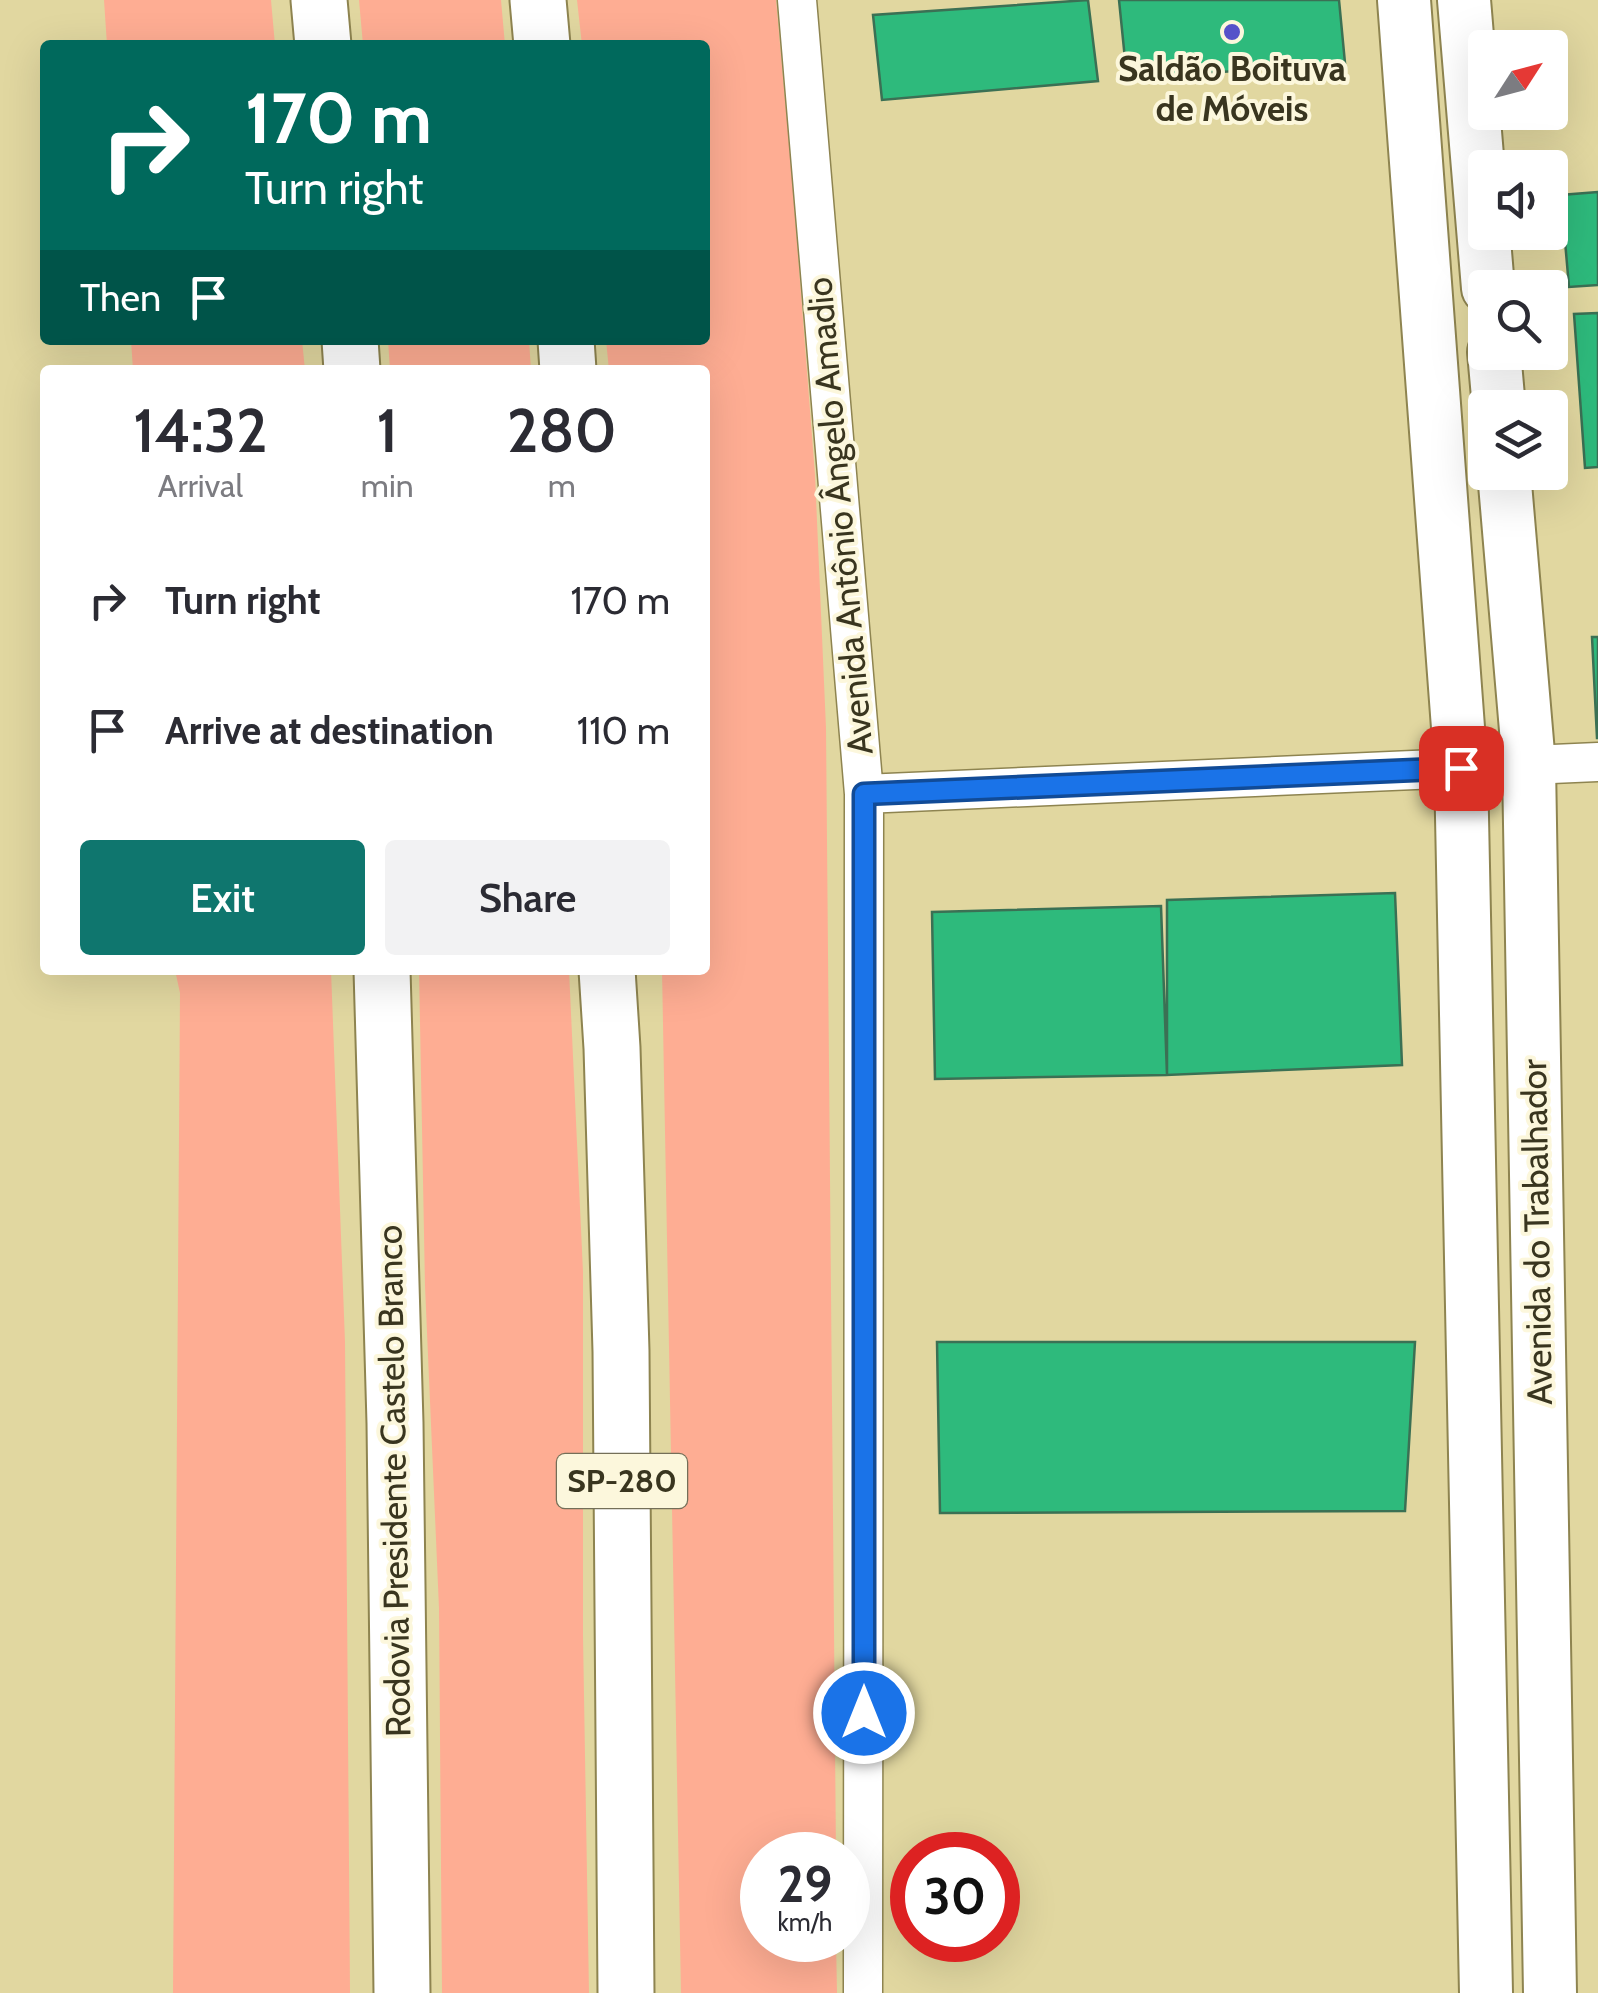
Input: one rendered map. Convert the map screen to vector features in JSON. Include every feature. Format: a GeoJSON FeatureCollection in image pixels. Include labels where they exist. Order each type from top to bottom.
{"type":"FeatureCollection","features":[{"type":"Feature","properties":{"kind":"highway"},"geometry":{"type":"LineString","coordinates":[[319,0],[323,40]]}},
{"type":"Feature","properties":{"kind":"highway"},"geometry":{"type":"LineString","coordinates":[[538,0],[542,40]]}},
{"type":"Feature","properties":{"kind":"highway","name":"Rodovia Presidente Castelo Branco"},"geometry":{"type":"LineString","coordinates":[[382,975],[395,1423],[402,1993]]}},
{"type":"Feature","properties":{"kind":"highway","name":"SP-280"},"geometry":{"type":"LineString","coordinates":[[607,975],[621,1352],[626,1993]]}},
{"type":"Feature","properties":{"kind":"street","name":"Avenida Antônio Ângelo Amadio"},"geometry":{"type":"LineString","coordinates":[[797,0],[864,794],[864,1993]]}},
{"type":"Feature","properties":{"kind":"street"},"geometry":{"type":"LineString","coordinates":[[1404,0],[1461,768],[1486,1993]]}},
{"type":"Feature","properties":{"kind":"street"},"geometry":{"type":"LineString","coordinates":[[1464,0],[1486,270]]}},
{"type":"Feature","properties":{"kind":"street","name":"Avenida do Trabalhador"},"geometry":{"type":"LineString","coordinates":[[1506,490],[1529,765],[1550,1993]]}},
{"type":"Feature","properties":{"kind":"street"},"geometry":{"type":"LineString","coordinates":[[864,794],[1598,762]]}},
{"type":"Feature","properties":{"kind":"shaded area"},"geometry":{"type":"Polygon","coordinates":[[[104,0],[271,0],[275,40],[107,40],[104,0]]]}},
{"type":"Feature","properties":{"kind":"shaded area"},"geometry":{"type":"Polygon","coordinates":[[[359,0],[501,0],[505,40],[363,40],[359,0]]]}},
{"type":"Feature","properties":{"kind":"shaded area"},"geometry":{"type":"Polygon","coordinates":[[[577,0],[776,0],[815,475],[826,728],[836,1832],[740,1832],[740,1962],[836,1962],[837,1993],[681,1993],[662,975],[710,975],[710,365],[608,365],[606,345],[710,345],[710,40],[581,40],[577,0]]]}},
{"type":"Feature","properties":{"kind":"shaded area"},"geometry":{"type":"Polygon","coordinates":[[[131,345],[302,345],[304,365],[133,365],[131,345]]]}},
{"type":"Feature","properties":{"kind":"shaded area"},"geometry":{"type":"Polygon","coordinates":[[[388,345],[529,345],[531,365],[390,365],[388,345]]]}},
{"type":"Feature","properties":{"kind":"shaded area"},"geometry":{"type":"Polygon","coordinates":[[[176,975],[331,975],[345,1342],[350,1993],[173,1993],[180,993],[176,975]]]}},
{"type":"Feature","properties":{"kind":"shaded area"},"geometry":{"type":"Polygon","coordinates":[[[419,975],[569,975],[583,1272],[583,1636],[589,1993],[442,1993],[439,1608],[425,1286],[419,975]]]}},
{"type":"Feature","properties":{"kind":"building"},"geometry":{"type":"Polygon","coordinates":[[[1088,0],[1098,81],[882,100],[873,15],[1088,0]]]}},
{"type":"Feature","properties":{"kind":"building","name":"Saldão Boituva de Móveis"},"geometry":{"type":"Polygon","coordinates":[[[1119,0],[1339,0],[1345,63],[1127,79],[1119,0]]]}},
{"type":"Feature","properties":{"kind":"building"},"geometry":{"type":"Polygon","coordinates":[[[1598,192],[1598,285],[1569,287],[1568,194],[1598,192]]]}},
{"type":"Feature","properties":{"kind":"building"},"geometry":{"type":"Polygon","coordinates":[[[1598,313],[1598,467],[1585,468],[1574,314],[1598,313]]]}},
{"type":"Feature","properties":{"kind":"building"},"geometry":{"type":"Polygon","coordinates":[[[1592,637],[1598,637],[1598,738],[1597,738],[1592,637]]]}},
{"type":"Feature","properties":{"kind":"building"},"geometry":{"type":"Polygon","coordinates":[[[1395,893],[1402,1065],[1167,1075],[1167,900],[1395,893]]]}},
{"type":"Feature","properties":{"kind":"building"},"geometry":{"type":"Polygon","coordinates":[[[1161,906],[1167,1075],[935,1079],[932,912],[1161,906]]]}},
{"type":"Feature","properties":{"kind":"building"},"geometry":{"type":"Polygon","coordinates":[[[937,1342],[1415,1342],[1405,1511],[940,1513],[937,1342]]]}},
{"type":"Feature","properties":{"kind":"place","name":"Saldão Boituva de Móveis"},"geometry":{"type":"Point","coordinates":[1232,32]}},
{"type":"Feature","properties":{"kind":"route"},"geometry":{"type":"LineString","coordinates":[[864,1713],[864,794],[1461,768]]}}]}
